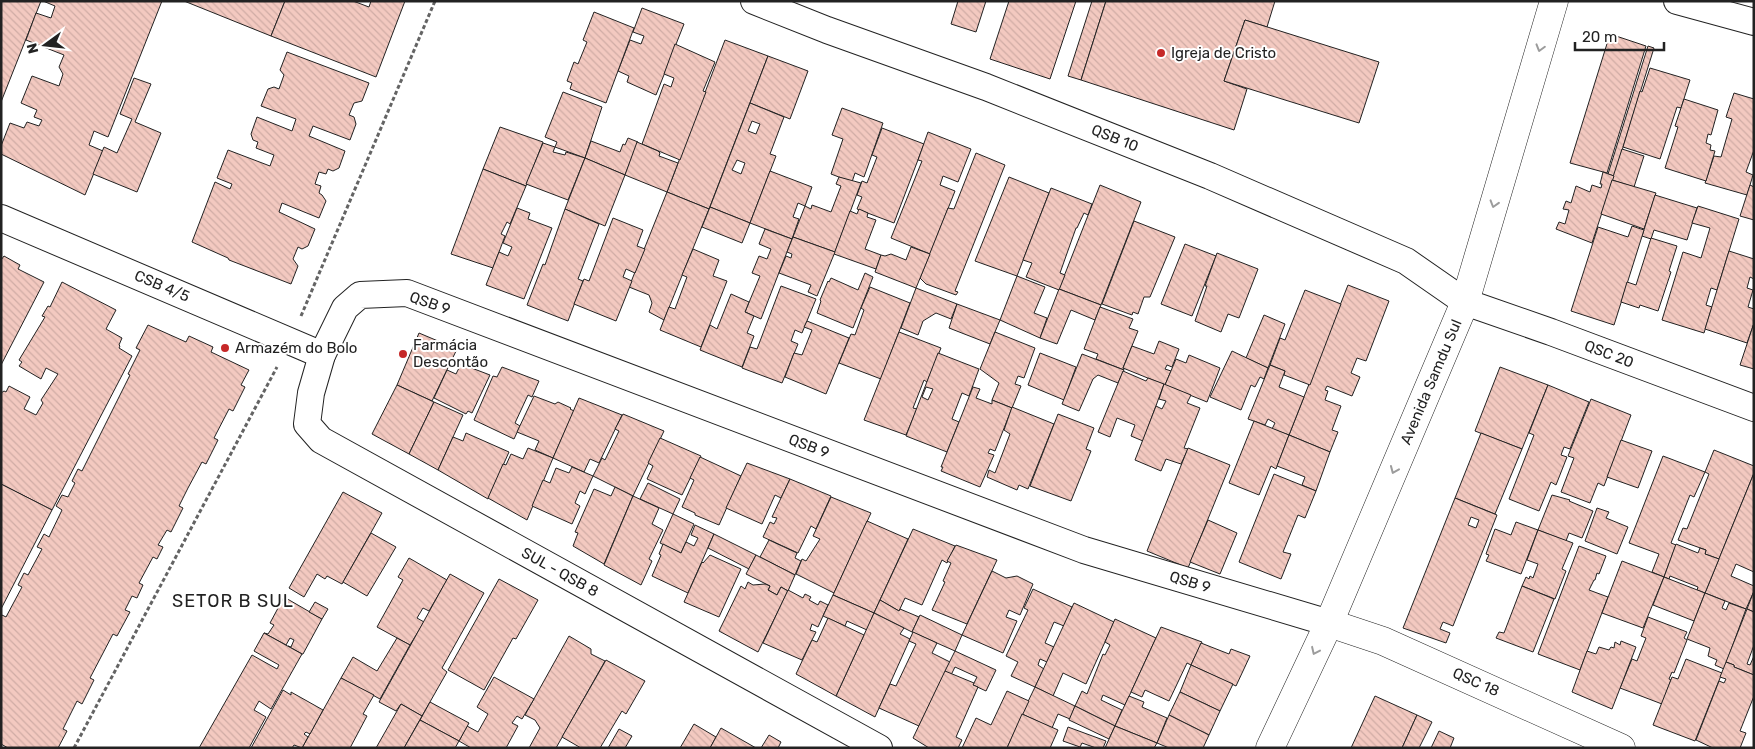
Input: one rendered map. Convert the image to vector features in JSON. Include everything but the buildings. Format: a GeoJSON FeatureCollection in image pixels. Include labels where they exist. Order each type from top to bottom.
{"type":"FeatureCollection","features":[{"type":"Feature","properties":{"kind":"main road","name":"Avenida Samdu Sul"},"geometry":{"type":"LineString","coordinates":[[1270,748],[1329,623],[1465,302],[1554,1]]}},
{"type":"Feature","properties":{"kind":"main road","name":"QSC 18"},"geometry":{"type":"LineString","coordinates":[[1329,623],[1383,640],[1621,748]]}},
{"type":"Feature","properties":{"kind":"street","name":"QSB 10"},"geometry":{"type":"LineString","coordinates":[[754,1],[827,30],[986,87],[1210,176],[1406,261],[1465,302]]}},
{"type":"Feature","properties":{"kind":"street"},"geometry":{"type":"LineString","coordinates":[[1677,1],[1754,22]]}},
{"type":"Feature","properties":{"kind":"street","name":"CSB 4/5"},"geometry":{"type":"LineString","coordinates":[[1,218],[322,355]]}},
{"type":"Feature","properties":{"kind":"street","name":"QSB 9"},"geometry":{"type":"LineString","coordinates":[[322,355],[345,308],[360,295],[407,293],[1084,550],[1329,623]]}},
{"type":"Feature","properties":{"kind":"street","name":"QSC 20"},"geometry":{"type":"LineString","coordinates":[[1465,302],[1754,408]]}},
{"type":"Feature","properties":{"kind":"street","name":"SUL - QSB 8"},"geometry":{"type":"LineString","coordinates":[[322,355],[311,393],[307,424],[321,440],[879,748]]}},
{"type":"Feature","properties":{"kind":"path"},"geometry":{"type":"LineString","coordinates":[[74,748],[291,341],[435,1]]}},
{"type":"Feature","properties":{"kind":"place","name":"Igreja de Cristo"},"geometry":{"type":"Point","coordinates":[1161,53]}},
{"type":"Feature","properties":{"kind":"place","name":"Armazém do Bolo"},"geometry":{"type":"Point","coordinates":[225,348]}},
{"type":"Feature","properties":{"kind":"place","name":"Farmácia Descontão"},"geometry":{"type":"Point","coordinates":[403,354]}},
{"type":"Feature","properties":{"kind":"district","name":"SETOR B SUL"},"geometry":{"type":"Point","coordinates":[233,601]}}]}
